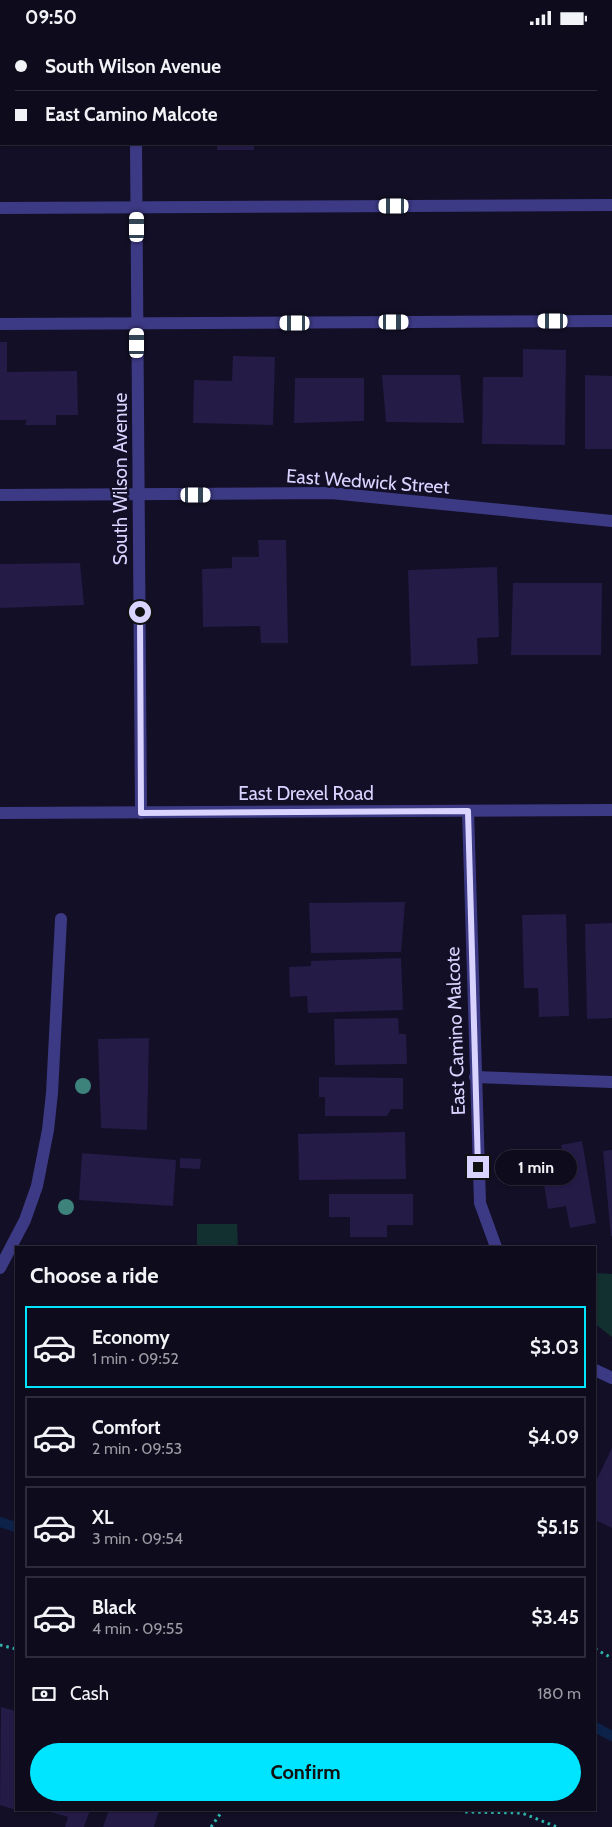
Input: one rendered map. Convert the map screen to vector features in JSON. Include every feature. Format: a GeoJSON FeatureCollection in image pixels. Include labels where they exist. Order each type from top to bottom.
{"type":"FeatureCollection","features":[{"type":"Feature","properties":{"kind":"street","name":"South Wilson Avenue"},"geometry":{"type":"LineString","coordinates":[[136,145],[141,813]]}},
{"type":"Feature","properties":{"kind":"street"},"geometry":{"type":"LineString","coordinates":[[0,209],[612,205]]}},
{"type":"Feature","properties":{"kind":"street"},"geometry":{"type":"LineString","coordinates":[[0,324],[612,321]]}},
{"type":"Feature","properties":{"kind":"street","name":"East Wedwick Street"},"geometry":{"type":"LineString","coordinates":[[0,495],[331,493],[612,521]]}},
{"type":"Feature","properties":{"kind":"street","name":"East Drexel Road"},"geometry":{"type":"LineString","coordinates":[[0,813],[612,810]]}},
{"type":"Feature","properties":{"kind":"street","name":"East Camino Malcote"},"geometry":{"type":"LineString","coordinates":[[468,811],[480,1203],[496,1246]]}},
{"type":"Feature","properties":{"kind":"street"},"geometry":{"type":"LineString","coordinates":[[0,1268],[25,1221],[37,1186],[48,1130],[52,1093],[61,919]]}},
{"type":"Feature","properties":{"kind":"street"},"geometry":{"type":"LineString","coordinates":[[475,1077],[612,1082]]}},
{"type":"Feature","properties":{"kind":"street"},"geometry":{"type":"LineString","coordinates":[[596,1370],[612,1378]]}},
{"type":"Feature","properties":{"kind":"path"},"geometry":{"type":"LineString","coordinates":[[0,1645],[15,1649]]}},
{"type":"Feature","properties":{"kind":"path"},"geometry":{"type":"LineString","coordinates":[[596,1650],[612,1658]]}},
{"type":"Feature","properties":{"kind":"path"},"geometry":{"type":"LineString","coordinates":[[211,1827],[222,1811]]}},
{"type":"Feature","properties":{"kind":"path"},"geometry":{"type":"LineString","coordinates":[[462,1811],[522,1813],[556,1827]]}},
{"type":"Feature","properties":{"kind":"green space"},"geometry":{"type":"Polygon","coordinates":[[[197,1224],[237,1224],[238,1246],[197,1246],[197,1224]]]}},
{"type":"Feature","properties":{"kind":"green space"},"geometry":{"type":"Polygon","coordinates":[[[596,1273],[612,1274],[612,1337],[596,1325],[596,1273]]]}},
{"type":"Feature","properties":{"kind":"building"},"geometry":{"type":"Polygon","coordinates":[[[217,145],[254,145],[254,150],[217,150],[217,145]]]}},
{"type":"Feature","properties":{"kind":"building"},"geometry":{"type":"Polygon","coordinates":[[[0,342],[7,342],[7,372],[77,371],[78,415],[56,415],[56,425],[25,425],[27,420],[0,420],[0,342]]]}},
{"type":"Feature","properties":{"kind":"building"},"geometry":{"type":"Polygon","coordinates":[[[523,349],[566,350],[565,445],[482,444],[483,377],[523,377],[523,349]]]}},
{"type":"Feature","properties":{"kind":"building"},"geometry":{"type":"Polygon","coordinates":[[[233,356],[275,357],[273,425],[193,423],[194,380],[232,381],[233,356]]]}},
{"type":"Feature","properties":{"kind":"building"},"geometry":{"type":"Polygon","coordinates":[[[382,375],[460,375],[464,423],[386,422],[382,375]]]}},
{"type":"Feature","properties":{"kind":"building"},"geometry":{"type":"Polygon","coordinates":[[[585,375],[612,376],[612,449],[585,449],[585,375]]]}},
{"type":"Feature","properties":{"kind":"building"},"geometry":{"type":"Polygon","coordinates":[[[295,378],[364,378],[364,421],[294,423],[295,378]]]}},
{"type":"Feature","properties":{"kind":"building"},"geometry":{"type":"Polygon","coordinates":[[[258,540],[286,540],[288,643],[261,643],[260,626],[203,627],[202,569],[232,568],[232,557],[259,557],[258,540]]]}},
{"type":"Feature","properties":{"kind":"building"},"geometry":{"type":"Polygon","coordinates":[[[80,563],[84,605],[0,608],[0,564],[80,563]]]}},
{"type":"Feature","properties":{"kind":"building"},"geometry":{"type":"Polygon","coordinates":[[[497,567],[499,637],[477,638],[478,664],[411,666],[408,570],[497,567]]]}},
{"type":"Feature","properties":{"kind":"building"},"geometry":{"type":"Polygon","coordinates":[[[513,583],[602,583],[601,655],[511,655],[513,583]]]}},
{"type":"Feature","properties":{"kind":"building"},"geometry":{"type":"Polygon","coordinates":[[[405,902],[401,952],[311,953],[309,903],[405,902]]]}},
{"type":"Feature","properties":{"kind":"building"},"geometry":{"type":"Polygon","coordinates":[[[566,914],[569,1016],[539,1017],[538,988],[524,988],[522,915],[566,914]]]}},
{"type":"Feature","properties":{"kind":"building"},"geometry":{"type":"Polygon","coordinates":[[[612,923],[612,1018],[587,1019],[585,924],[612,923]]]}},
{"type":"Feature","properties":{"kind":"building"},"geometry":{"type":"Polygon","coordinates":[[[401,958],[403,1010],[308,1013],[307,996],[290,997],[289,967],[311,966],[311,961],[401,958]]]}},
{"type":"Feature","properties":{"kind":"building"},"geometry":{"type":"Polygon","coordinates":[[[398,1018],[399,1034],[406,1034],[407,1064],[335,1065],[334,1019],[398,1018]]]}},
{"type":"Feature","properties":{"kind":"building"},"geometry":{"type":"Polygon","coordinates":[[[149,1038],[147,1130],[101,1128],[98,1039],[149,1038]]]}},
{"type":"Feature","properties":{"kind":"building"},"geometry":{"type":"Polygon","coordinates":[[[319,1077],[403,1078],[403,1109],[391,1109],[387,1116],[325,1116],[325,1097],[319,1097],[319,1077]]]}},
{"type":"Feature","properties":{"kind":"building"},"geometry":{"type":"Polygon","coordinates":[[[405,1132],[406,1179],[299,1180],[298,1134],[405,1132]]]}},
{"type":"Feature","properties":{"kind":"building"},"geometry":{"type":"Polygon","coordinates":[[[582,1141],[596,1223],[570,1228],[566,1206],[548,1209],[543,1178],[560,1176],[557,1161],[564,1160],[561,1145],[582,1141]]]}},
{"type":"Feature","properties":{"kind":"building"},"geometry":{"type":"Polygon","coordinates":[[[612,1150],[612,1236],[611,1236],[603,1151],[612,1150]]]}},
{"type":"Feature","properties":{"kind":"building"},"geometry":{"type":"Polygon","coordinates":[[[82,1153],[176,1160],[173,1206],[79,1200],[82,1153]]]}},
{"type":"Feature","properties":{"kind":"building"},"geometry":{"type":"Polygon","coordinates":[[[180,1158],[201,1159],[200,1169],[180,1168],[180,1158]]]}},
{"type":"Feature","properties":{"kind":"building"},"geometry":{"type":"Polygon","coordinates":[[[329,1194],[413,1194],[413,1225],[387,1225],[387,1237],[350,1237],[350,1217],[329,1217],[329,1194]]]}},
{"type":"Feature","properties":{"kind":"building"},"geometry":{"type":"Polygon","coordinates":[[[612,1448],[612,1528],[596,1520],[596,1481],[612,1448]]]}},
{"type":"Feature","properties":{"kind":"building"},"geometry":{"type":"Polygon","coordinates":[[[1,1707],[15,1711],[15,1810],[0,1805],[1,1707]]]}},
{"type":"Feature","properties":{"kind":"building"},"geometry":{"type":"Polygon","coordinates":[[[47,1811],[90,1811],[84,1827],[65,1827],[68,1817],[47,1811]]]}},
{"type":"Feature","properties":{"kind":"building"},"geometry":{"type":"Polygon","coordinates":[[[109,1811],[159,1811],[154,1827],[103,1827],[109,1811]]]}},
{"type":"Feature","properties":{"kind":"waterway"},"geometry":{"type":"LineString","coordinates":[[0,1522],[15,1527]]}},
{"type":"Feature","properties":{"kind":"waterway"},"geometry":{"type":"LineString","coordinates":[[596,1728],[612,1736]]}},
{"type":"Feature","properties":{"kind":"route"},"geometry":{"type":"LineString","coordinates":[[140,612],[141,813],[468,811],[478,1167]]}}]}
